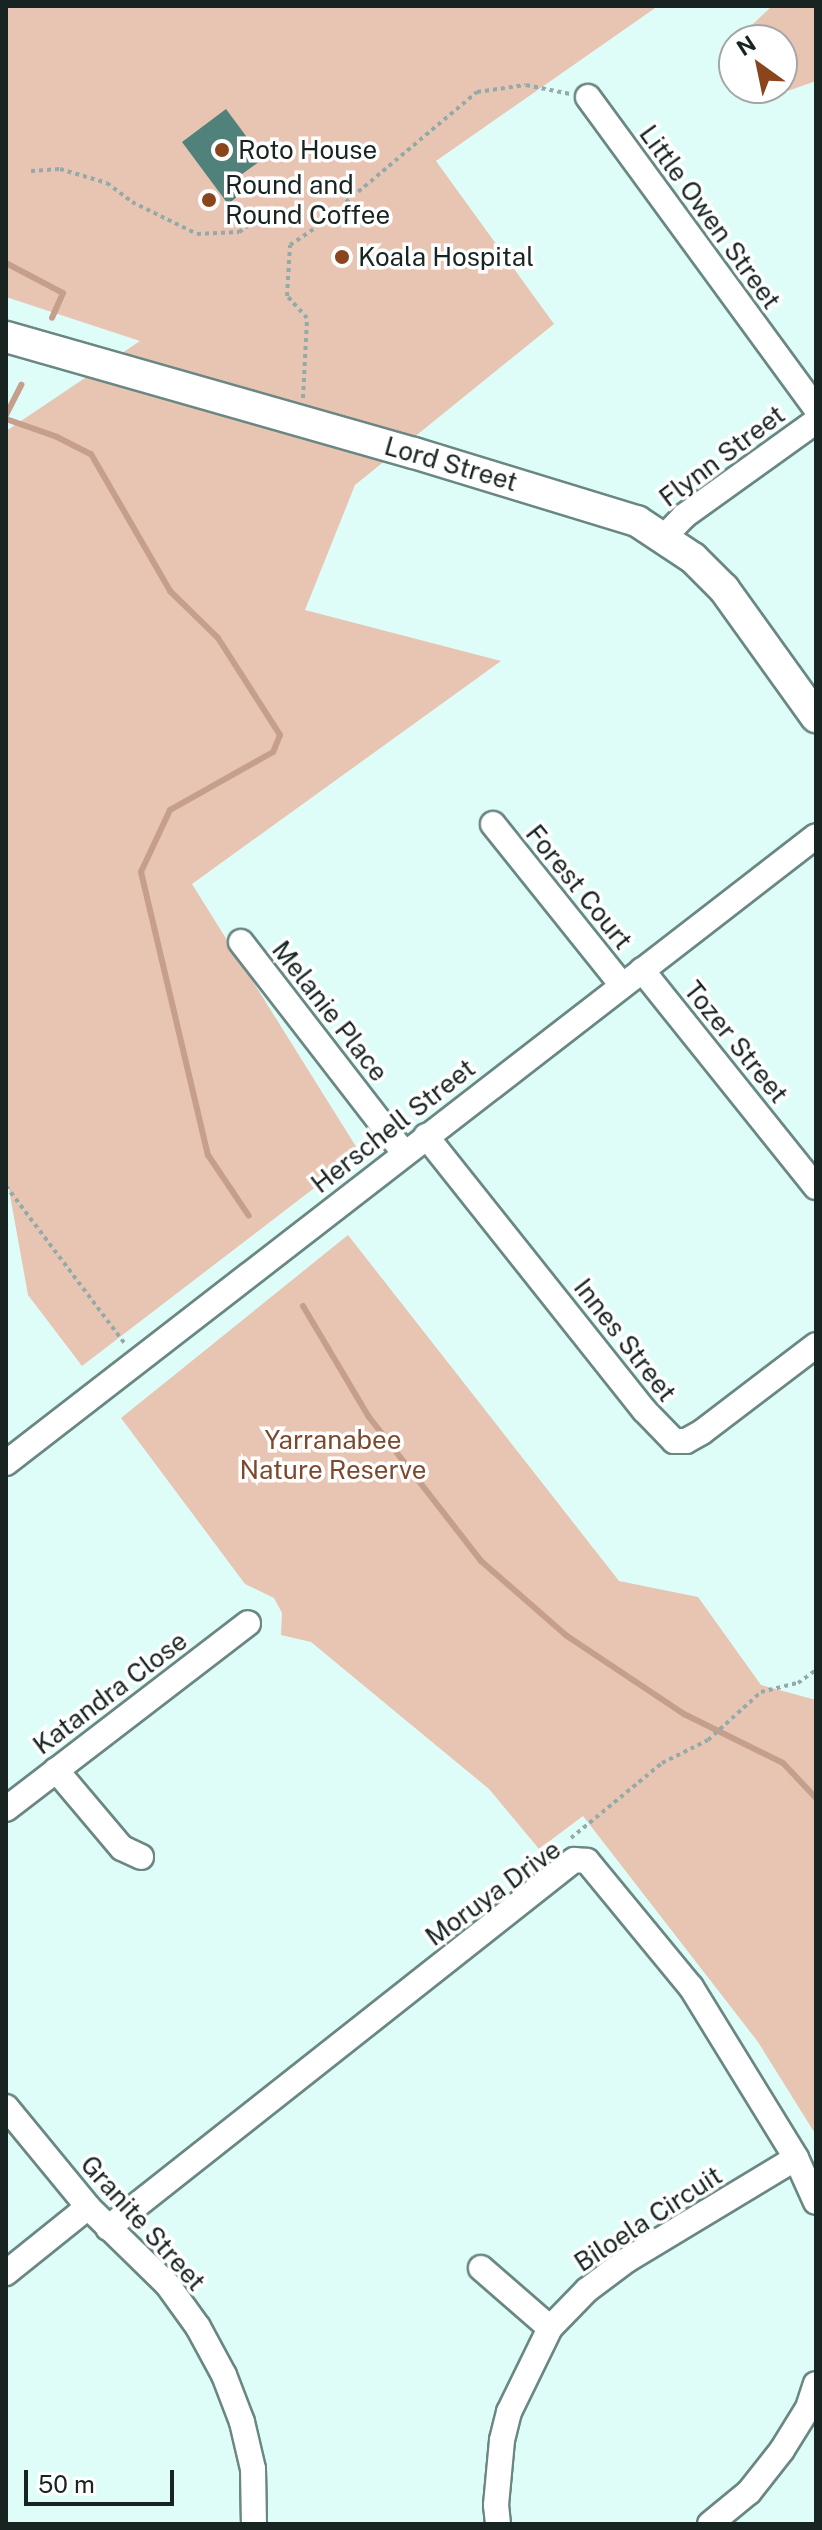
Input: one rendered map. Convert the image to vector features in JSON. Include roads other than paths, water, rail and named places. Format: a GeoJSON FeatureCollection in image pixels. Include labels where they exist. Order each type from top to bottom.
{"type":"FeatureCollection","features":[{"type":"Feature","properties":{"kind":"main road","name":"Lord Street"},"geometry":{"type":"LineString","coordinates":[[6,337],[637,521],[693,558],[724,589],[816,717]]}},
{"type":"Feature","properties":{"kind":"street","name":"Little Owen Street"},"geometry":{"type":"LineString","coordinates":[[588,97],[816,409]]}},
{"type":"Feature","properties":{"kind":"street","name":"Flynn Street"},"geometry":{"type":"LineString","coordinates":[[664,537],[684,516],[816,421]]}},
{"type":"Feature","properties":{"kind":"street","name":"Forest Court"},"geometry":{"type":"LineString","coordinates":[[493,824],[622,985]]}},
{"type":"Feature","properties":{"kind":"street","name":"Herschell Street"},"geometry":{"type":"LineString","coordinates":[[6,1463],[816,836]]}},
{"type":"Feature","properties":{"kind":"street","name":"Melanie Place"},"geometry":{"type":"LineString","coordinates":[[241,942],[404,1153]]}},
{"type":"Feature","properties":{"kind":"street","name":"Tozer Street"},"geometry":{"type":"LineString","coordinates":[[642,970],[816,1187]]}},
{"type":"Feature","properties":{"kind":"street","name":"Innes Street"},"geometry":{"type":"LineString","coordinates":[[426,1136],[644,1410],[674,1441],[686,1441],[702,1432],[816,1345]]}},
{"type":"Feature","properties":{"kind":"street","name":"Katandra Close"},"geometry":{"type":"LineString","coordinates":[[6,1809],[248,1623]]}},
{"type":"Feature","properties":{"kind":"street"},"geometry":{"type":"LineString","coordinates":[[56,1770],[122,1848],[141,1857]]}},
{"type":"Feature","properties":{"kind":"street","name":"Moruya Drive"},"geometry":{"type":"LineString","coordinates":[[108,2228],[574,1860],[587,1861],[691,1987],[796,2158],[816,2202]]}},
{"type":"Feature","properties":{"kind":"street","name":"Granite Street"},"geometry":{"type":"LineString","coordinates":[[6,2107],[88,2207],[167,2284],[198,2327],[224,2375],[242,2422],[253,2469],[254,2524]]}},
{"type":"Feature","properties":{"kind":"street","name":"Biloela Circuit"},"geometry":{"type":"LineString","coordinates":[[498,2524],[496,2505],[502,2440],[514,2401],[550,2328],[587,2290],[627,2260],[796,2158]]}},
{"type":"Feature","properties":{"kind":"street"},"geometry":{"type":"LineString","coordinates":[[59,2232],[68,2183]]}},
{"type":"Feature","properties":{"kind":"street"},"geometry":{"type":"LineString","coordinates":[[6,2273],[88,2207]]}},
{"type":"Feature","properties":{"kind":"street"},"geometry":{"type":"LineString","coordinates":[[481,2268],[550,2328]]}},
{"type":"Feature","properties":{"kind":"street"},"geometry":{"type":"LineString","coordinates":[[710,2524],[749,2492],[782,2450],[808,2408],[816,2384]]}},
{"type":"Feature","properties":{"kind":"waterway"},"geometry":{"type":"LineString","coordinates":[[6,263],[63,293],[52,318]]}},
{"type":"Feature","properties":{"kind":"waterway"},"geometry":{"type":"LineString","coordinates":[[6,415],[21,385]]}},
{"type":"Feature","properties":{"kind":"waterway"},"geometry":{"type":"LineString","coordinates":[[6,419],[57,437],[91,454],[170,591],[218,638],[280,735],[273,752],[170,810],[141,872],[208,1155],[249,1216]]}},
{"type":"Feature","properties":{"kind":"waterway"},"geometry":{"type":"LineString","coordinates":[[303,1306],[369,1417],[481,1561],[567,1636],[684,1714],[783,1763],[816,1798]]}},
{"type":"Feature","properties":{"kind":"place","name":"Roto House"},"geometry":{"type":"Point","coordinates":[222,150]}},
{"type":"Feature","properties":{"kind":"place","name":"Round and Round Coffee"},"geometry":{"type":"Point","coordinates":[209,200]}},
{"type":"Feature","properties":{"kind":"place","name":"Koala Hospital"},"geometry":{"type":"Point","coordinates":[342,257]}},
{"type":"Feature","properties":{"kind":"park label","name":"Yarranabee Nature Reserve"},"geometry":{"type":"Point","coordinates":[333,1455]}}]}
